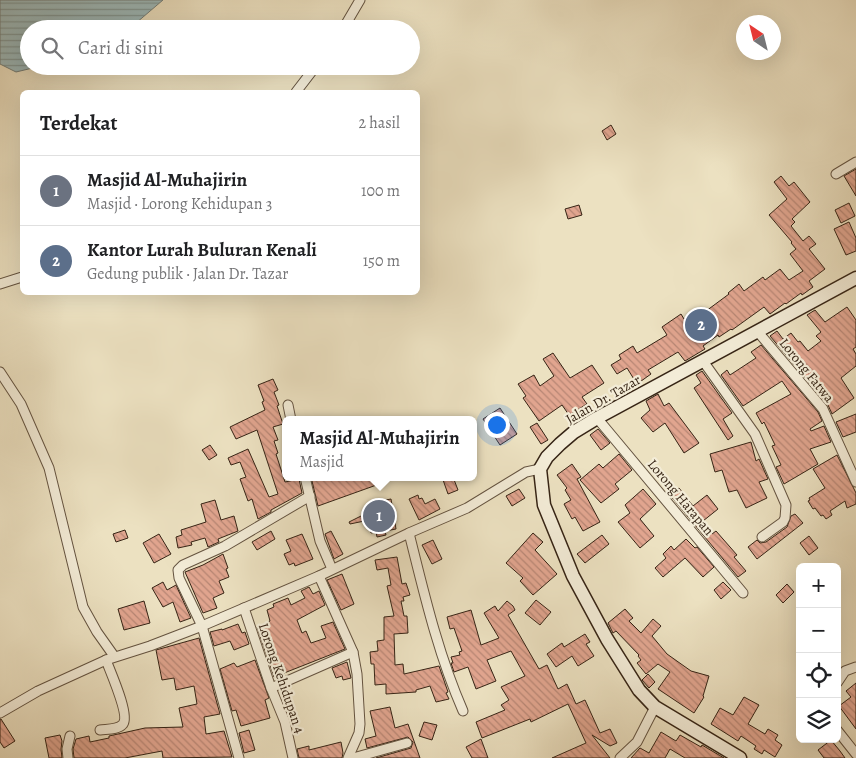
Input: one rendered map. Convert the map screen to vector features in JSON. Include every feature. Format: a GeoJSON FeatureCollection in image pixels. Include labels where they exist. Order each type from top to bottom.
{"type":"FeatureCollection","features":[{"type":"Feature","properties":{"kind":"street"},"geometry":{"type":"LineString","coordinates":[[349,20],[360,0]]}},
{"type":"Feature","properties":{"kind":"street"},"geometry":{"type":"LineString","coordinates":[[298,90],[309,75]]}},
{"type":"Feature","properties":{"kind":"street"},"geometry":{"type":"LineString","coordinates":[[836,174],[856,162]]}},
{"type":"Feature","properties":{"kind":"street","name":"Jalan Dr. Tazar"},"geometry":{"type":"LineString","coordinates":[[540,469],[547,457],[560,444],[574,432],[597,418],[856,278]]}},
{"type":"Feature","properties":{"kind":"street"},"geometry":{"type":"LineString","coordinates":[[0,284],[20,279]]}},
{"type":"Feature","properties":{"kind":"street","name":"Lorong Fatwa"},"geometry":{"type":"LineString","coordinates":[[758,332],[823,409],[856,482]]}},
{"type":"Feature","properties":{"kind":"street"},"geometry":{"type":"LineString","coordinates":[[703,361],[755,434],[786,505],[786,518],[762,537]]}},
{"type":"Feature","properties":{"kind":"street"},"geometry":{"type":"LineString","coordinates":[[0,372],[21,404],[50,468],[84,607],[110,658],[125,720],[119,727],[100,730]]}},
{"type":"Feature","properties":{"kind":"street"},"geometry":{"type":"LineString","coordinates":[[288,405],[291,416]]}},
{"type":"Feature","properties":{"kind":"street","name":"Lorong Harapan"},"geometry":{"type":"LineString","coordinates":[[597,418],[743,593]]}},
{"type":"Feature","properties":{"kind":"street"},"geometry":{"type":"LineString","coordinates":[[0,713],[38,691],[110,658],[150,646],[202,626],[320,576],[409,533],[468,508],[526,472],[540,469],[544,505],[573,576],[607,639],[639,690],[655,707],[740,758]]}},
{"type":"Feature","properties":{"kind":"street"},"geometry":{"type":"LineString","coordinates":[[306,481],[320,541],[332,569]]}},
{"type":"Feature","properties":{"kind":"street"},"geometry":{"type":"LineString","coordinates":[[239,758],[202,626],[178,573],[180,568],[225,546],[310,496]]}},
{"type":"Feature","properties":{"kind":"street"},"geometry":{"type":"LineString","coordinates":[[409,533],[429,615],[449,680],[463,711]]}},
{"type":"Feature","properties":{"kind":"street"},"geometry":{"type":"LineString","coordinates":[[320,576],[353,652],[358,674],[359,733],[348,758]]}},
{"type":"Feature","properties":{"kind":"street","name":"Lorong Kehidupan 4"},"geometry":{"type":"LineString","coordinates":[[244,608],[271,688],[286,722],[293,758]]}},
{"type":"Feature","properties":{"kind":"street"},"geometry":{"type":"LineString","coordinates":[[271,688],[353,652]]}},
{"type":"Feature","properties":{"kind":"street"},"geometry":{"type":"LineString","coordinates":[[841,677],[845,671],[856,668]]}},
{"type":"Feature","properties":{"kind":"street"},"geometry":{"type":"LineString","coordinates":[[620,758],[637,742],[655,707]]}},
{"type":"Feature","properties":{"kind":"street"},"geometry":{"type":"LineString","coordinates":[[841,735],[856,754]]}},
{"type":"Feature","properties":{"kind":"street"},"geometry":{"type":"LineString","coordinates":[[68,758],[67,749],[70,736]]}},
{"type":"Feature","properties":{"kind":"street"},"geometry":{"type":"LineString","coordinates":[[353,758],[407,743]]}},
{"type":"Feature","properties":{"kind":"water"},"geometry":{"type":"Polygon","coordinates":[[[0,0],[163,0],[140,20],[20,20],[20,71],[16,72],[0,64],[0,0]]]}},
{"type":"Feature","properties":{"kind":"building"},"geometry":{"type":"Polygon","coordinates":[[[611,125],[616,134],[607,140],[602,131],[611,125]]]}},
{"type":"Feature","properties":{"kind":"building"},"geometry":{"type":"Polygon","coordinates":[[[856,169],[856,196],[844,176],[856,169]]]}},
{"type":"Feature","properties":{"kind":"building"},"geometry":{"type":"Polygon","coordinates":[[[781,176],[789,186],[794,182],[810,202],[792,219],[795,222],[791,226],[803,241],[809,236],[816,244],[809,249],[825,269],[809,281],[813,287],[770,314],[764,307],[732,330],[719,337],[718,335],[703,346],[705,349],[685,361],[678,352],[648,370],[651,374],[637,384],[627,368],[617,374],[611,365],[621,359],[619,355],[633,346],[637,353],[667,335],[662,327],[681,314],[684,319],[699,309],[702,314],[739,284],[744,291],[763,277],[765,280],[780,269],[789,280],[803,271],[790,254],[796,249],[792,242],[769,215],[787,199],[774,182],[781,176]]]}},
{"type":"Feature","properties":{"kind":"building"},"geometry":{"type":"Polygon","coordinates":[[[849,203],[855,216],[841,223],[835,210],[849,203]]]}},
{"type":"Feature","properties":{"kind":"building"},"geometry":{"type":"Polygon","coordinates":[[[579,205],[582,215],[568,219],[565,209],[579,205]]]}},
{"type":"Feature","properties":{"kind":"building"},"geometry":{"type":"Polygon","coordinates":[[[849,222],[856,238],[856,251],[846,255],[834,229],[849,222]]]}},
{"type":"Feature","properties":{"kind":"building"},"geometry":{"type":"Polygon","coordinates":[[[847,307],[856,320],[856,347],[853,349],[856,354],[856,366],[841,378],[854,398],[832,414],[828,405],[770,336],[777,331],[783,339],[791,333],[808,351],[821,341],[816,336],[821,332],[807,315],[815,310],[825,322],[847,307]]]}},
{"type":"Feature","properties":{"kind":"building"},"geometry":{"type":"Polygon","coordinates":[[[761,345],[818,412],[822,421],[810,429],[811,431],[824,426],[831,442],[810,449],[818,464],[784,484],[776,467],[781,465],[772,446],[775,445],[764,422],[762,424],[756,413],[791,394],[782,381],[743,406],[721,375],[727,370],[730,375],[756,358],[751,352],[761,345]]]}},
{"type":"Feature","properties":{"kind":"building"},"geometry":{"type":"Polygon","coordinates":[[[553,353],[570,378],[592,365],[604,383],[582,397],[587,404],[569,415],[562,405],[539,421],[523,398],[526,396],[518,384],[534,375],[540,386],[554,376],[543,359],[553,353]]]}},
{"type":"Feature","properties":{"kind":"building"},"geometry":{"type":"Polygon","coordinates":[[[702,371],[732,413],[723,419],[733,436],[728,440],[694,388],[701,383],[696,375],[702,371]]]}},
{"type":"Feature","properties":{"kind":"building"},"geometry":{"type":"Polygon","coordinates":[[[273,379],[278,390],[274,392],[279,405],[277,406],[282,424],[273,427],[278,440],[274,441],[282,473],[282,481],[299,481],[302,493],[258,519],[252,499],[248,501],[240,479],[246,477],[240,462],[231,465],[228,458],[248,449],[269,497],[278,494],[257,430],[236,439],[230,427],[265,410],[258,385],[273,379]]]}},
{"type":"Feature","properties":{"kind":"building"},"geometry":{"type":"Polygon","coordinates":[[[658,394],[664,406],[669,403],[699,443],[684,453],[665,423],[653,432],[641,418],[650,410],[646,401],[658,394]]]}},
{"type":"Feature","properties":{"kind":"building"},"geometry":{"type":"Polygon","coordinates":[[[500,408],[517,434],[500,445],[483,419],[500,408]]]}},
{"type":"Feature","properties":{"kind":"building"},"geometry":{"type":"Polygon","coordinates":[[[856,414],[856,432],[843,437],[836,422],[856,414]]]}},
{"type":"Feature","properties":{"kind":"building"},"geometry":{"type":"Polygon","coordinates":[[[537,423],[548,440],[541,444],[530,427],[537,423]]]}},
{"type":"Feature","properties":{"kind":"building"},"geometry":{"type":"Polygon","coordinates":[[[598,429],[610,443],[601,450],[590,435],[598,429]]]}},
{"type":"Feature","properties":{"kind":"building"},"geometry":{"type":"Polygon","coordinates":[[[751,442],[756,461],[759,459],[768,479],[759,482],[767,498],[746,508],[737,490],[729,492],[722,470],[715,472],[710,454],[751,442]]]}},
{"type":"Feature","properties":{"kind":"building"},"geometry":{"type":"Polygon","coordinates":[[[210,445],[217,455],[209,460],[202,450],[210,445]]]}},
{"type":"Feature","properties":{"kind":"building"},"geometry":{"type":"Polygon","coordinates":[[[619,454],[632,470],[615,484],[619,489],[601,503],[580,480],[599,464],[603,468],[619,454]]]}},
{"type":"Feature","properties":{"kind":"building"},"geometry":{"type":"Polygon","coordinates":[[[837,455],[856,493],[856,504],[847,508],[845,501],[830,511],[832,515],[826,519],[815,508],[813,509],[808,501],[810,500],[809,498],[825,488],[813,469],[837,455]]]}},
{"type":"Feature","properties":{"kind":"building"},"geometry":{"type":"Polygon","coordinates":[[[572,464],[581,477],[577,479],[600,522],[583,531],[575,517],[572,519],[564,504],[571,500],[565,490],[567,488],[557,475],[572,464]]]}},
{"type":"Feature","properties":{"kind":"building"},"geometry":{"type":"Polygon","coordinates":[[[312,481],[388,481],[318,506],[312,481]]]}},
{"type":"Feature","properties":{"kind":"building"},"geometry":{"type":"Polygon","coordinates":[[[443,481],[455,481],[458,490],[448,494],[443,481]]]}},
{"type":"Feature","properties":{"kind":"building"},"geometry":{"type":"Polygon","coordinates":[[[679,488],[693,506],[707,495],[718,509],[703,521],[712,534],[716,531],[737,555],[734,557],[746,571],[738,577],[670,495],[679,488]]]}},
{"type":"Feature","properties":{"kind":"building"},"geometry":{"type":"Polygon","coordinates":[[[519,489],[525,498],[512,506],[506,496],[519,489]]]}},
{"type":"Feature","properties":{"kind":"building"},"geometry":{"type":"Polygon","coordinates":[[[643,489],[656,504],[640,519],[654,536],[640,548],[618,522],[630,513],[625,505],[643,489]]]}},
{"type":"Feature","properties":{"kind":"building"},"geometry":{"type":"Polygon","coordinates":[[[418,495],[419,499],[422,498],[425,504],[435,499],[440,509],[419,520],[409,499],[418,495]]]}},
{"type":"Feature","properties":{"kind":"building"},"geometry":{"type":"Polygon","coordinates":[[[391,499],[396,529],[385,531],[386,535],[377,537],[376,532],[371,533],[369,520],[350,524],[349,522],[377,508],[375,502],[391,499]]]}},
{"type":"Feature","properties":{"kind":"building"},"geometry":{"type":"Polygon","coordinates":[[[215,500],[221,520],[234,516],[238,531],[218,539],[219,542],[208,547],[205,538],[191,542],[192,545],[178,548],[176,537],[182,535],[181,530],[206,522],[201,504],[215,500]]]}},
{"type":"Feature","properties":{"kind":"building"},"geometry":{"type":"Polygon","coordinates":[[[795,514],[803,523],[757,559],[748,547],[757,540],[760,543],[766,542],[787,527],[791,516],[795,514]]]}},
{"type":"Feature","properties":{"kind":"building"},"geometry":{"type":"Polygon","coordinates":[[[125,530],[128,538],[116,542],[113,534],[125,530]]]}},
{"type":"Feature","properties":{"kind":"building"},"geometry":{"type":"Polygon","coordinates":[[[271,531],[275,539],[257,550],[252,542],[271,531]]]}},
{"type":"Feature","properties":{"kind":"building"},"geometry":{"type":"Polygon","coordinates":[[[331,531],[343,554],[334,559],[325,534],[331,531]]]}},
{"type":"Feature","properties":{"kind":"building"},"geometry":{"type":"Polygon","coordinates":[[[533,533],[543,542],[535,550],[557,574],[533,595],[520,581],[523,578],[506,563],[533,533]]]}},
{"type":"Feature","properties":{"kind":"building"},"geometry":{"type":"Polygon","coordinates":[[[159,534],[171,554],[154,563],[143,543],[159,534]]]}},
{"type":"Feature","properties":{"kind":"building"},"geometry":{"type":"Polygon","coordinates":[[[302,534],[313,559],[295,566],[294,563],[289,565],[284,554],[291,551],[286,540],[302,534]]]}},
{"type":"Feature","properties":{"kind":"building"},"geometry":{"type":"Polygon","coordinates":[[[602,535],[609,544],[585,563],[577,554],[602,535]]]}},
{"type":"Feature","properties":{"kind":"building"},"geometry":{"type":"Polygon","coordinates":[[[809,536],[818,548],[809,555],[800,543],[809,536]]]}},
{"type":"Feature","properties":{"kind":"building"},"geometry":{"type":"Polygon","coordinates":[[[686,539],[695,548],[697,547],[714,567],[703,577],[685,558],[663,577],[655,568],[666,558],[663,554],[671,546],[674,550],[686,539]]]}},
{"type":"Feature","properties":{"kind":"building"},"geometry":{"type":"Polygon","coordinates":[[[433,540],[442,559],[432,564],[422,545],[433,540]]]}},
{"type":"Feature","properties":{"kind":"building"},"geometry":{"type":"Polygon","coordinates":[[[223,554],[229,577],[219,581],[224,593],[213,598],[217,608],[203,613],[185,572],[223,554]]]}},
{"type":"Feature","properties":{"kind":"building"},"geometry":{"type":"Polygon","coordinates":[[[397,557],[402,584],[406,583],[410,595],[403,597],[404,601],[401,601],[404,616],[407,616],[408,633],[394,634],[395,665],[403,664],[404,674],[439,666],[449,699],[436,702],[430,686],[416,690],[416,692],[386,694],[386,684],[375,685],[374,664],[371,664],[370,652],[378,651],[377,641],[384,640],[384,617],[394,616],[387,586],[391,585],[388,568],[377,570],[375,560],[397,557]]]}},
{"type":"Feature","properties":{"kind":"building"},"geometry":{"type":"Polygon","coordinates":[[[342,574],[354,604],[341,610],[327,580],[342,574]]]}},
{"type":"Feature","properties":{"kind":"building"},"geometry":{"type":"Polygon","coordinates":[[[163,582],[167,590],[176,585],[191,618],[180,622],[173,602],[163,607],[152,588],[163,582]]]}},
{"type":"Feature","properties":{"kind":"building"},"geometry":{"type":"Polygon","coordinates":[[[723,582],[731,590],[721,599],[714,590],[723,582]]]}},
{"type":"Feature","properties":{"kind":"building"},"geometry":{"type":"Polygon","coordinates":[[[787,584],[794,592],[783,603],[776,595],[787,584]]]}},
{"type":"Feature","properties":{"kind":"building"},"geometry":{"type":"Polygon","coordinates":[[[309,587],[313,594],[319,591],[325,605],[297,620],[302,633],[306,631],[311,643],[326,638],[321,626],[333,622],[345,649],[274,677],[257,627],[270,621],[267,610],[274,607],[273,604],[288,598],[291,605],[305,598],[301,591],[309,587]]]}},
{"type":"Feature","properties":{"kind":"building"},"geometry":{"type":"Polygon","coordinates":[[[536,600],[551,612],[540,625],[525,613],[536,600]]]}},
{"type":"Feature","properties":{"kind":"building"},"geometry":{"type":"Polygon","coordinates":[[[144,601],[150,623],[124,630],[118,609],[144,601]]]}},
{"type":"Feature","properties":{"kind":"building"},"geometry":{"type":"Polygon","coordinates":[[[507,601],[515,610],[508,615],[539,669],[547,665],[558,689],[567,684],[576,704],[585,700],[600,733],[610,729],[617,743],[610,746],[592,735],[610,758],[552,758],[586,743],[568,704],[531,722],[530,719],[482,738],[476,722],[505,710],[501,705],[509,700],[501,687],[525,676],[511,651],[487,660],[496,681],[476,689],[468,667],[454,672],[451,657],[460,655],[459,652],[462,651],[454,628],[450,629],[447,617],[471,610],[481,645],[499,638],[484,613],[495,606],[498,611],[507,601]]]}},
{"type":"Feature","properties":{"kind":"building"},"geometry":{"type":"Polygon","coordinates":[[[625,609],[633,618],[629,621],[641,633],[653,619],[661,626],[652,636],[667,654],[691,671],[709,676],[704,697],[694,713],[658,689],[670,672],[658,664],[646,674],[637,663],[641,660],[639,655],[616,631],[613,633],[608,623],[625,609]]]}},
{"type":"Feature","properties":{"kind":"building"},"geometry":{"type":"Polygon","coordinates":[[[238,624],[242,633],[245,632],[249,644],[234,650],[230,641],[214,646],[210,632],[238,624]]]}},
{"type":"Feature","properties":{"kind":"building"},"geometry":{"type":"Polygon","coordinates":[[[585,634],[590,642],[586,644],[594,656],[578,666],[572,656],[556,667],[547,654],[562,643],[564,647],[585,634]]]}},
{"type":"Feature","properties":{"kind":"building"},"geometry":{"type":"Polygon","coordinates":[[[199,638],[220,714],[204,717],[206,734],[224,731],[232,757],[163,758],[162,751],[125,758],[74,758],[73,749],[76,739],[89,736],[90,742],[145,728],[183,727],[179,708],[197,704],[194,686],[176,690],[174,678],[162,680],[156,650],[199,638]]]}},
{"type":"Feature","properties":{"kind":"building"},"geometry":{"type":"Polygon","coordinates":[[[255,660],[269,698],[265,700],[270,718],[241,726],[236,710],[232,711],[220,669],[234,663],[237,667],[255,660]]]}},
{"type":"Feature","properties":{"kind":"building"},"geometry":{"type":"Polygon","coordinates":[[[347,662],[351,678],[343,680],[342,676],[336,678],[332,668],[347,662]]]}},
{"type":"Feature","properties":{"kind":"building"},"geometry":{"type":"Polygon","coordinates":[[[648,674],[655,682],[649,688],[642,680],[648,674]]]}},
{"type":"Feature","properties":{"kind":"building"},"geometry":{"type":"Polygon","coordinates":[[[856,683],[856,729],[841,709],[841,704],[851,697],[846,691],[856,683]]]}},
{"type":"Feature","properties":{"kind":"building"},"geometry":{"type":"Polygon","coordinates":[[[744,697],[759,705],[748,724],[765,734],[768,729],[778,735],[775,740],[782,745],[775,757],[764,750],[762,754],[754,749],[756,746],[741,736],[738,741],[711,724],[720,708],[733,715],[744,697]]]}},
{"type":"Feature","properties":{"kind":"building"},"geometry":{"type":"Polygon","coordinates":[[[390,707],[395,728],[408,724],[420,758],[376,758],[411,748],[413,742],[408,737],[367,748],[365,739],[376,736],[370,711],[390,707]]]}},
{"type":"Feature","properties":{"kind":"building"},"geometry":{"type":"Polygon","coordinates":[[[0,719],[15,741],[4,748],[0,742],[0,719]]]}},
{"type":"Feature","properties":{"kind":"building"},"geometry":{"type":"Polygon","coordinates":[[[424,722],[437,725],[432,740],[419,736],[424,722]]]}},
{"type":"Feature","properties":{"kind":"building"},"geometry":{"type":"Polygon","coordinates":[[[249,730],[255,750],[244,753],[239,733],[249,730]]]}},
{"type":"Feature","properties":{"kind":"building"},"geometry":{"type":"Polygon","coordinates":[[[661,732],[676,741],[680,735],[724,758],[685,758],[670,749],[665,758],[631,758],[640,748],[649,753],[661,732]]]}},
{"type":"Feature","properties":{"kind":"building"},"geometry":{"type":"Polygon","coordinates":[[[60,735],[62,758],[49,758],[45,738],[60,735]]]}},
{"type":"Feature","properties":{"kind":"building"},"geometry":{"type":"Polygon","coordinates":[[[481,739],[488,758],[472,758],[466,747],[481,739]]]}},
{"type":"Feature","properties":{"kind":"building"},"geometry":{"type":"Polygon","coordinates":[[[341,742],[342,758],[299,758],[297,749],[309,746],[309,750],[341,742]]]}},
{"type":"Feature","properties":{"kind":"building"},"geometry":{"type":"Polygon","coordinates":[[[827,743],[833,743],[845,758],[824,758],[818,750],[827,743]]]}},
{"type":"Feature","properties":{"kind":"place","name":"Kantor Lurah Buluran Kenali"},"geometry":{"type":"Point","coordinates":[701,325]}},
{"type":"Feature","properties":{"kind":"place","name":"Masjid Al-Muhajirin"},"geometry":{"type":"Point","coordinates":[379,516]}}]}
